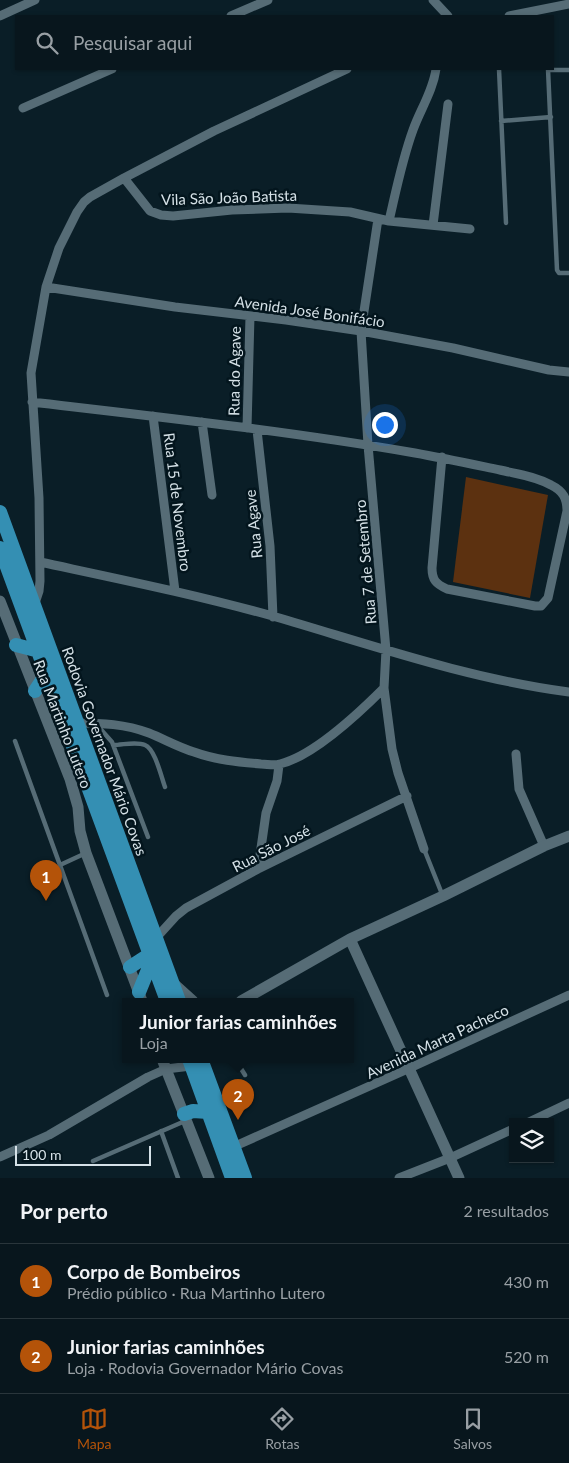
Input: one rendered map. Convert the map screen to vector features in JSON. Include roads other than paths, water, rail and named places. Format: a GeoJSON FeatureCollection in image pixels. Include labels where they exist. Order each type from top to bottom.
{"type":"FeatureCollection","features":[{"type":"Feature","properties":{"kind":"highway","name":"Rodovia Governador Mário Covas"},"geometry":{"type":"LineString","coordinates":[[0,512],[178,998]]}},
{"type":"Feature","properties":{"kind":"highway","name":"Rodovia Governador Mário Covas"},"geometry":{"type":"LineString","coordinates":[[0,548],[166,998]]}},
{"type":"Feature","properties":{"kind":"highway"},"geometry":{"type":"LineString","coordinates":[[16,645],[39,651]]}},
{"type":"Feature","properties":{"kind":"highway"},"geometry":{"type":"LineString","coordinates":[[35,691],[47,673]]}},
{"type":"Feature","properties":{"kind":"highway"},"geometry":{"type":"LineString","coordinates":[[130,967],[151,957]]}},
{"type":"Feature","properties":{"kind":"highway"},"geometry":{"type":"LineString","coordinates":[[140,997],[151,957]]}},
{"type":"Feature","properties":{"kind":"highway"},"geometry":{"type":"LineString","coordinates":[[194,1063],[208,1112],[232,1178]]}},
{"type":"Feature","properties":{"kind":"highway"},"geometry":{"type":"LineString","coordinates":[[194,1063],[233,1147],[245,1178]]}},
{"type":"Feature","properties":{"kind":"highway"},"geometry":{"type":"LineString","coordinates":[[185,1117],[193,1111],[208,1112]]}},
{"type":"Feature","properties":{"kind":"street"},"geometry":{"type":"LineString","coordinates":[[0,16],[35,0]]}},
{"type":"Feature","properties":{"kind":"street"},"geometry":{"type":"LineString","coordinates":[[433,0],[447,15]]}},
{"type":"Feature","properties":{"kind":"street"},"geometry":{"type":"LineString","coordinates":[[233,15],[264,1]]}},
{"type":"Feature","properties":{"kind":"street"},"geometry":{"type":"LineString","coordinates":[[518,15],[545,12],[569,4]]}},
{"type":"Feature","properties":{"kind":"street"},"geometry":{"type":"LineString","coordinates":[[23,108],[110,70]]}},
{"type":"Feature","properties":{"kind":"street"},"geometry":{"type":"LineString","coordinates":[[34,606],[39,591],[40,562],[39,498],[31,373],[46,287],[59,248],[76,212],[90,197],[124,178],[214,131],[345,70]]}},
{"type":"Feature","properties":{"kind":"street"},"geometry":{"type":"LineString","coordinates":[[390,221],[404,158],[413,130],[433,84],[436,70]]}},
{"type":"Feature","properties":{"kind":"street"},"geometry":{"type":"LineString","coordinates":[[433,225],[448,104]]}},
{"type":"Feature","properties":{"kind":"street","name":"Vila São João Batista"},"geometry":{"type":"LineString","coordinates":[[124,178],[150,211],[161,215],[172,216],[232,210],[288,208],[350,212],[390,221],[470,228]]}},
{"type":"Feature","properties":{"kind":"street","name":"Rua 7 de Setembro"},"geometry":{"type":"LineString","coordinates":[[378,219],[361,331],[368,445],[386,650],[384,688],[392,749],[398,773],[424,849]]}},
{"type":"Feature","properties":{"kind":"street","name":"Avenida José Bonifácio"},"geometry":{"type":"LineString","coordinates":[[46,287],[175,307],[361,331],[454,348],[548,370],[569,372]]}},
{"type":"Feature","properties":{"kind":"street","name":"Rua do Agave"},"geometry":{"type":"LineString","coordinates":[[247,428],[250,316]]}},
{"type":"Feature","properties":{"kind":"street"},"geometry":{"type":"LineString","coordinates":[[32,402],[202,422],[368,445],[442,457],[533,478],[550,484],[560,490],[565,496],[568,512],[548,598],[541,606],[447,589],[434,581],[432,568],[442,457]]}},
{"type":"Feature","properties":{"kind":"street","name":"Rua 15 de Novembro"},"geometry":{"type":"LineString","coordinates":[[153,416],[175,591]]}},
{"type":"Feature","properties":{"kind":"street"},"geometry":{"type":"LineString","coordinates":[[202,422],[212,495]]}},
{"type":"Feature","properties":{"kind":"street","name":"Rua Agave"},"geometry":{"type":"LineString","coordinates":[[257,430],[270,546],[273,617]]}},
{"type":"Feature","properties":{"kind":"street"},"geometry":{"type":"LineString","coordinates":[[40,562],[175,591],[485,677],[569,692]]}},
{"type":"Feature","properties":{"kind":"street","name":"Rua Martinho Lutero"},"geometry":{"type":"LineString","coordinates":[[1,606],[75,794],[82,841],[140,997]]}},
{"type":"Feature","properties":{"kind":"street"},"geometry":{"type":"LineString","coordinates":[[77,723],[122,726],[148,732],[192,752],[212,758],[279,765],[299,755],[337,730],[384,688]]}},
{"type":"Feature","properties":{"kind":"street"},"geometry":{"type":"LineString","coordinates":[[516,754],[519,789],[544,846]]}},
{"type":"Feature","properties":{"kind":"street"},"geometry":{"type":"LineString","coordinates":[[258,869],[266,813],[277,781],[279,765]]}},
{"type":"Feature","properties":{"kind":"street","name":"Rua São José"},"geometry":{"type":"LineString","coordinates":[[156,938],[186,908],[258,869],[407,796]]}},
{"type":"Feature","properties":{"kind":"street"},"geometry":{"type":"LineString","coordinates":[[246,998],[350,939],[544,846],[569,836]]}},
{"type":"Feature","properties":{"kind":"street"},"geometry":{"type":"LineString","coordinates":[[350,939],[459,1178]]}},
{"type":"Feature","properties":{"kind":"street"},"geometry":{"type":"LineString","coordinates":[[171,980],[190,998]]}},
{"type":"Feature","properties":{"kind":"street","name":"Avenida Marta Pacheco"},"geometry":{"type":"LineString","coordinates":[[233,1147],[569,995]]}},
{"type":"Feature","properties":{"kind":"street"},"geometry":{"type":"LineString","coordinates":[[0,1157],[49,1135],[148,1077],[164,1064],[209,1178]]}},
{"type":"Feature","properties":{"kind":"street"},"geometry":{"type":"LineString","coordinates":[[537,1118],[569,1103]]}},
{"type":"Feature","properties":{"kind":"street"},"geometry":{"type":"LineString","coordinates":[[399,1178],[450,1158],[509,1131]]}},
{"type":"Feature","properties":{"kind":"lane"},"geometry":{"type":"LineString","coordinates":[[499,70],[506,223]]}},
{"type":"Feature","properties":{"kind":"lane"},"geometry":{"type":"LineString","coordinates":[[569,70],[548,70],[557,270],[559,273],[569,273]]}},
{"type":"Feature","properties":{"kind":"lane"},"geometry":{"type":"LineString","coordinates":[[501,121],[551,117]]}},
{"type":"Feature","properties":{"kind":"lane"},"geometry":{"type":"LineString","coordinates":[[96,723],[114,745],[148,837]]}},
{"type":"Feature","properties":{"kind":"lane"},"geometry":{"type":"LineString","coordinates":[[15,741],[107,995]]}},
{"type":"Feature","properties":{"kind":"lane"},"geometry":{"type":"LineString","coordinates":[[114,745],[137,744],[151,749],[165,787]]}},
{"type":"Feature","properties":{"kind":"lane","name":"Rua 7 de Setembro"},"geometry":{"type":"LineString","coordinates":[[424,849],[443,896]]}},
{"type":"Feature","properties":{"kind":"lane"},"geometry":{"type":"LineString","coordinates":[[60,865],[86,853]]}},
{"type":"Feature","properties":{"kind":"lane"},"geometry":{"type":"LineString","coordinates":[[238,1063],[245,1075]]}},
{"type":"Feature","properties":{"kind":"lane"},"geometry":{"type":"LineString","coordinates":[[93,1161],[161,1131],[185,1117]]}},
{"type":"Feature","properties":{"kind":"lane"},"geometry":{"type":"LineString","coordinates":[[161,1131],[178,1178]]}},
{"type":"Feature","properties":{"kind":"place","name":"Corpo de Bombeiros"},"geometry":{"type":"Point","coordinates":[46,901]}},
{"type":"Feature","properties":{"kind":"place","name":"Junior farias caminhões"},"geometry":{"type":"Point","coordinates":[238,1120]}}]}
